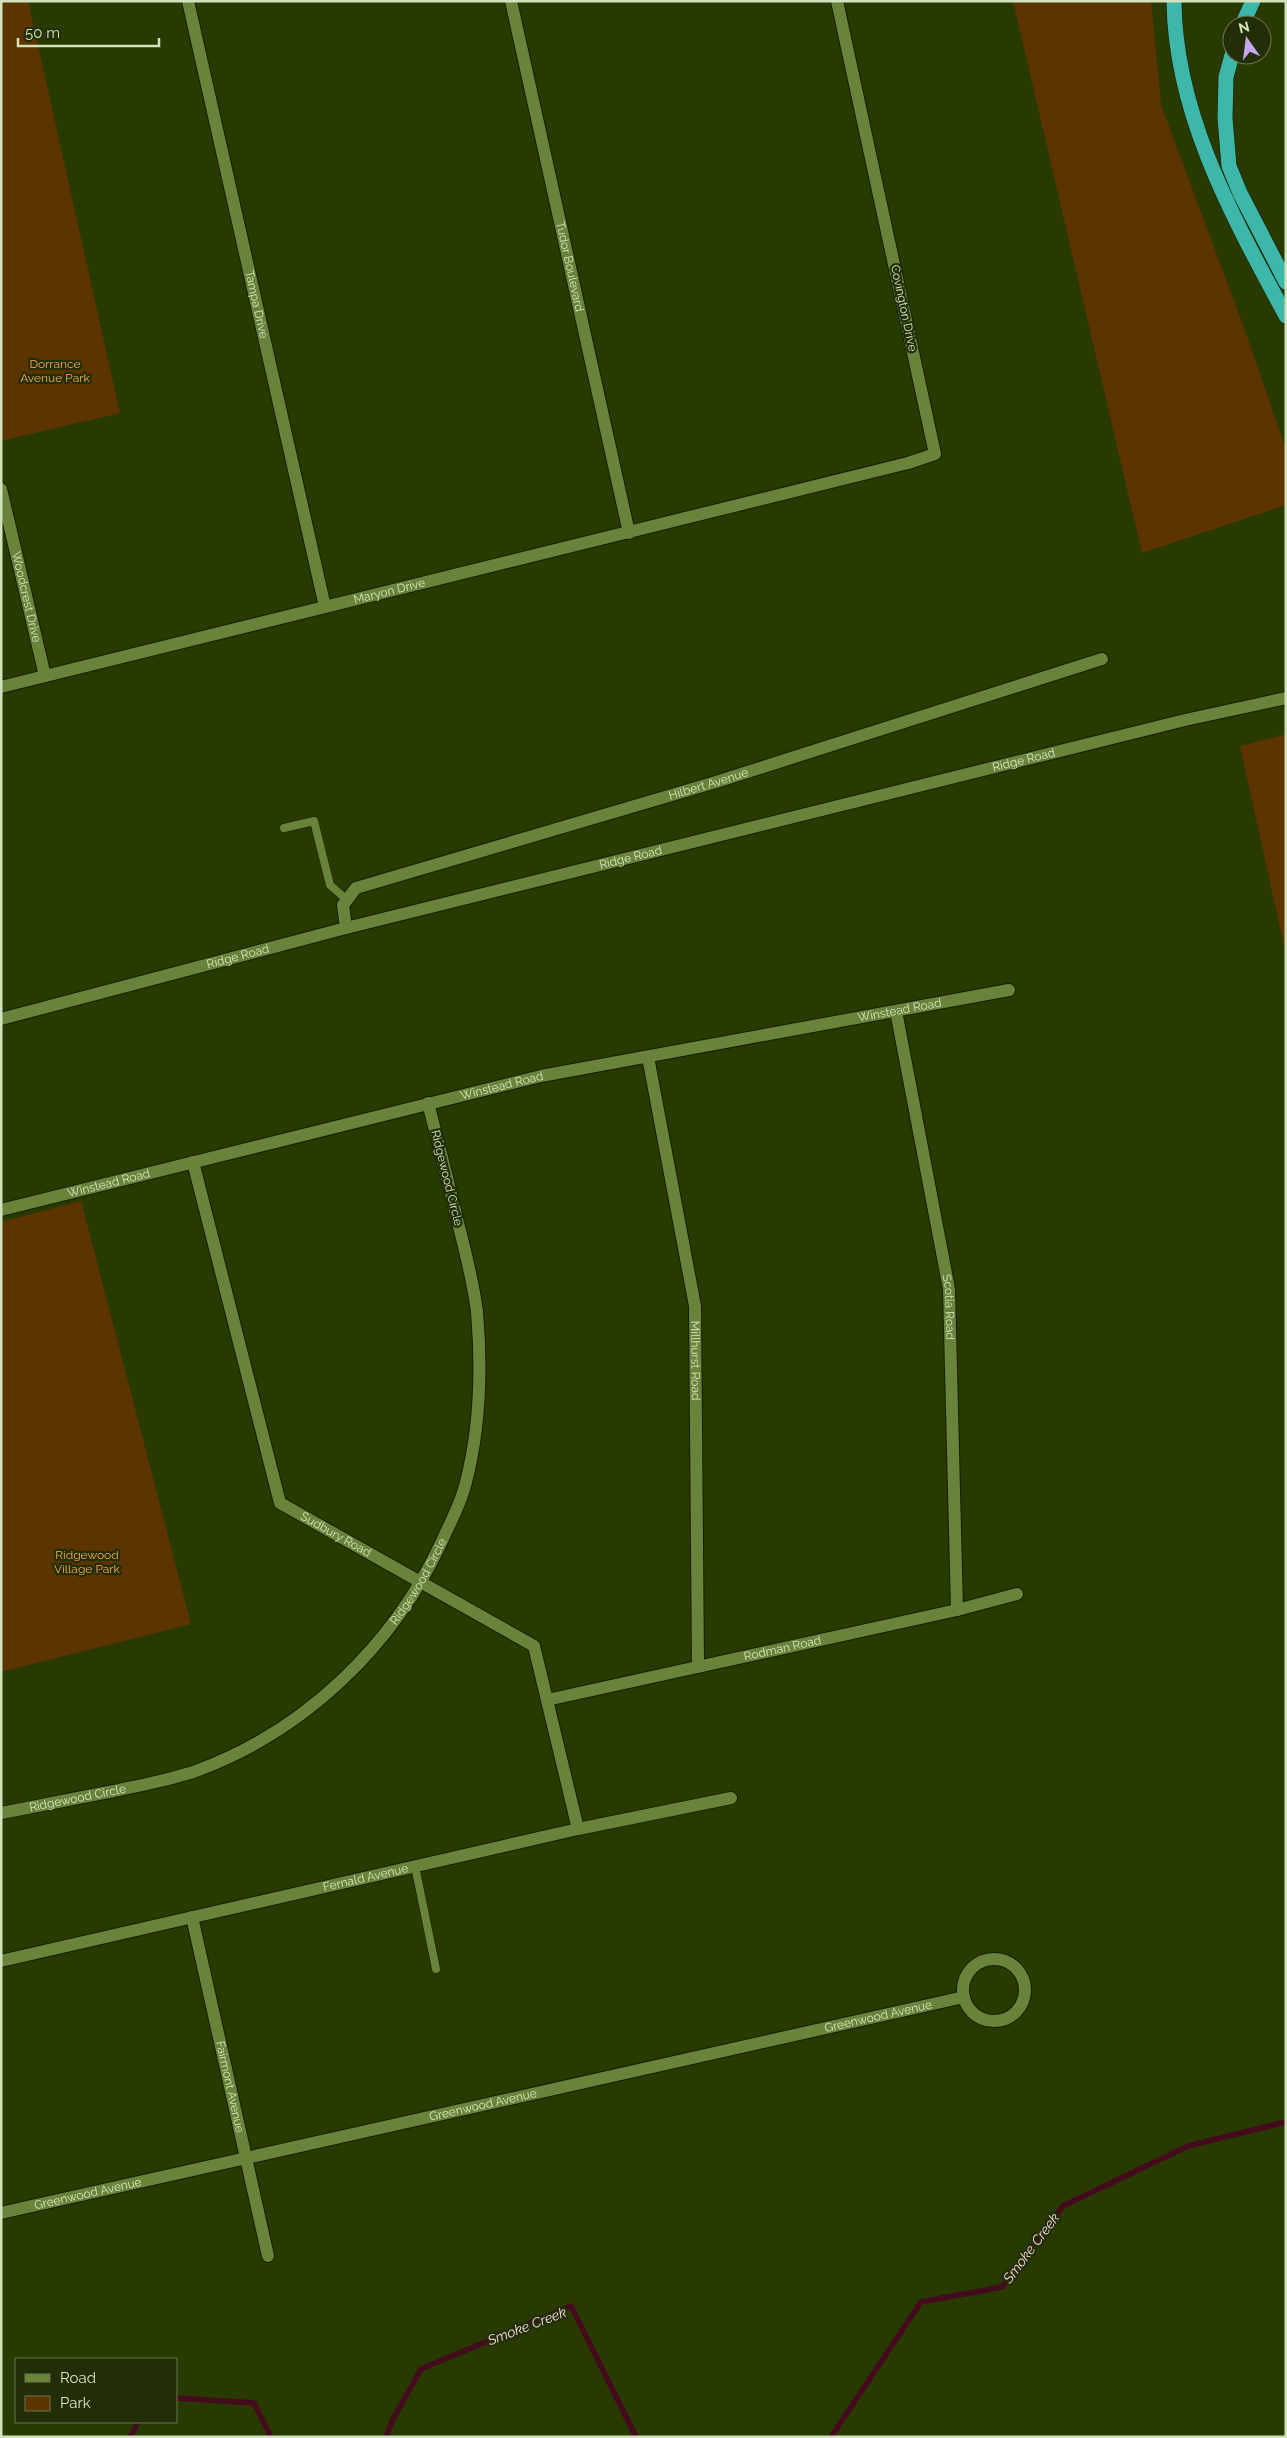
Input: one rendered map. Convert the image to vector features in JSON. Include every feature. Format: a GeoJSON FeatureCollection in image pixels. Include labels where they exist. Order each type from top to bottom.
{"type":"FeatureCollection","features":[{"type":"Feature","properties":{"kind":"highway"},"geometry":{"type":"LineString","coordinates":[[1174,1],[1182,67],[1194,118],[1213,172],[1246,242],[1286,316]]}},
{"type":"Feature","properties":{"kind":"highway"},"geometry":{"type":"LineString","coordinates":[[1247,15],[1253,1]]}},
{"type":"Feature","properties":{"kind":"highway"},"geometry":{"type":"LineString","coordinates":[[1229,65],[1226,77],[1225,102],[1229,166],[1240,192],[1286,282]]}},
{"type":"Feature","properties":{"kind":"street","name":"Tampa Drive"},"geometry":{"type":"LineString","coordinates":[[188,1],[325,607]]}},
{"type":"Feature","properties":{"kind":"street","name":"Tudor Boulevard"},"geometry":{"type":"LineString","coordinates":[[511,1],[629,533]]}},
{"type":"Feature","properties":{"kind":"street","name":"Covington Drive"},"geometry":{"type":"LineString","coordinates":[[777,496],[908,463],[935,454],[837,1]]}},
{"type":"Feature","properties":{"kind":"street","name":"Woodcrest Drive"},"geometry":{"type":"LineString","coordinates":[[1,489],[45,676]]}},
{"type":"Feature","properties":{"kind":"street","name":"Maryon Drive"},"geometry":{"type":"LineString","coordinates":[[1,687],[777,496]]}},
{"type":"Feature","properties":{"kind":"street","name":"Hilbert Avenue"},"geometry":{"type":"LineString","coordinates":[[346,899],[356,888],[716,782],[1102,659]]}},
{"type":"Feature","properties":{"kind":"street","name":"Ridge Road"},"geometry":{"type":"LineString","coordinates":[[1262,702],[1286,692]]}},
{"type":"Feature","properties":{"kind":"street","name":"Ridge Road"},"geometry":{"type":"LineString","coordinates":[[1,1019],[346,928],[1262,702],[1286,698]]}},
{"type":"Feature","properties":{"kind":"street"},"geometry":{"type":"LineString","coordinates":[[346,899],[343,905],[346,928]]}},
{"type":"Feature","properties":{"kind":"street","name":"Winstead Road"},"geometry":{"type":"LineString","coordinates":[[1,1210],[541,1076],[1009,990]]}},
{"type":"Feature","properties":{"kind":"street","name":"Scotia Road"},"geometry":{"type":"LineString","coordinates":[[896,1011],[949,1289],[956,1610]]}},
{"type":"Feature","properties":{"kind":"street","name":"Millhurst Road"},"geometry":{"type":"LineString","coordinates":[[648,1057],[695,1306],[698,1667]]}},
{"type":"Feature","properties":{"kind":"street","name":"Ridgewood Circle"},"geometry":{"type":"LineString","coordinates":[[1,1813],[175,1778],[235,1754],[278,1729],[323,1698],[391,1627],[420,1582],[435,1555],[464,1488],[472,1456],[478,1413],[480,1362],[476,1311],[470,1271],[428,1103]]}},
{"type":"Feature","properties":{"kind":"street","name":"Sudbury Road"},"geometry":{"type":"LineString","coordinates":[[193,1162],[280,1503],[534,1646],[578,1829]]}},
{"type":"Feature","properties":{"kind":"street","name":"Rodman Road"},"geometry":{"type":"LineString","coordinates":[[547,1700],[956,1610],[1017,1594]]}},
{"type":"Feature","properties":{"kind":"street","name":"Fernald Avenue"},"geometry":{"type":"LineString","coordinates":[[1,1961],[578,1829],[731,1798]]}},
{"type":"Feature","properties":{"kind":"street","name":"Fairmont Avenue"},"geometry":{"type":"LineString","coordinates":[[192,1917],[268,2256]]}},
{"type":"Feature","properties":{"kind":"street"},"geometry":{"type":"LineString","coordinates":[[999,1958],[1010,1963],[1020,1971],[1025,1982],[1026,1994],[1022,2005],[1013,2014],[1002,2020],[990,2021],[978,2016],[969,2008],[964,1998],[964,1985],[968,1974],[976,1965],[987,1959],[999,1958]]}},
{"type":"Feature","properties":{"kind":"street","name":"Greenwood Avenue"},"geometry":{"type":"LineString","coordinates":[[1,2213],[964,1998]]}},
{"type":"Feature","properties":{"kind":"lane"},"geometry":{"type":"LineString","coordinates":[[284,828],[314,821],[330,885],[346,899]]}},
{"type":"Feature","properties":{"kind":"lane"},"geometry":{"type":"LineString","coordinates":[[415,1866],[436,1969]]}},
{"type":"Feature","properties":{"kind":"green space","name":"Dorrance Avenue Park"},"geometry":{"type":"Polygon","coordinates":[[[1,1],[28,1],[120,413],[1,441],[1,1]]]}},
{"type":"Feature","properties":{"kind":"green space"},"geometry":{"type":"Polygon","coordinates":[[[1013,1],[1151,1],[1161,105],[1244,328],[1286,449],[1286,505],[1142,553],[1013,1]]]}},
{"type":"Feature","properties":{"kind":"green space"},"geometry":{"type":"Polygon","coordinates":[[[1286,734],[1286,955],[1240,746],[1286,734]]]}},
{"type":"Feature","properties":{"kind":"green space","name":"Ridgewood Village Park"},"geometry":{"type":"Polygon","coordinates":[[[81,1201],[191,1624],[1,1672],[1,1222],[81,1201]]]}},
{"type":"Feature","properties":{"kind":"waterway","name":"Smoke Creek"},"geometry":{"type":"LineString","coordinates":[[831,2437],[921,2302],[1002,2287],[1063,2206],[1188,2146],[1286,2122]]}},
{"type":"Feature","properties":{"kind":"waterway","name":"Smoke Creek"},"geometry":{"type":"LineString","coordinates":[[386,2437],[392,2421],[421,2369],[571,2306],[636,2437]]}},
{"type":"Feature","properties":{"kind":"waterway","name":"Smoke Creek"},"geometry":{"type":"LineString","coordinates":[[178,2398],[254,2403],[271,2437]]}},
{"type":"Feature","properties":{"kind":"waterway","name":"Smoke Creek"},"geometry":{"type":"LineString","coordinates":[[130,2437],[137,2423]]}}]}
